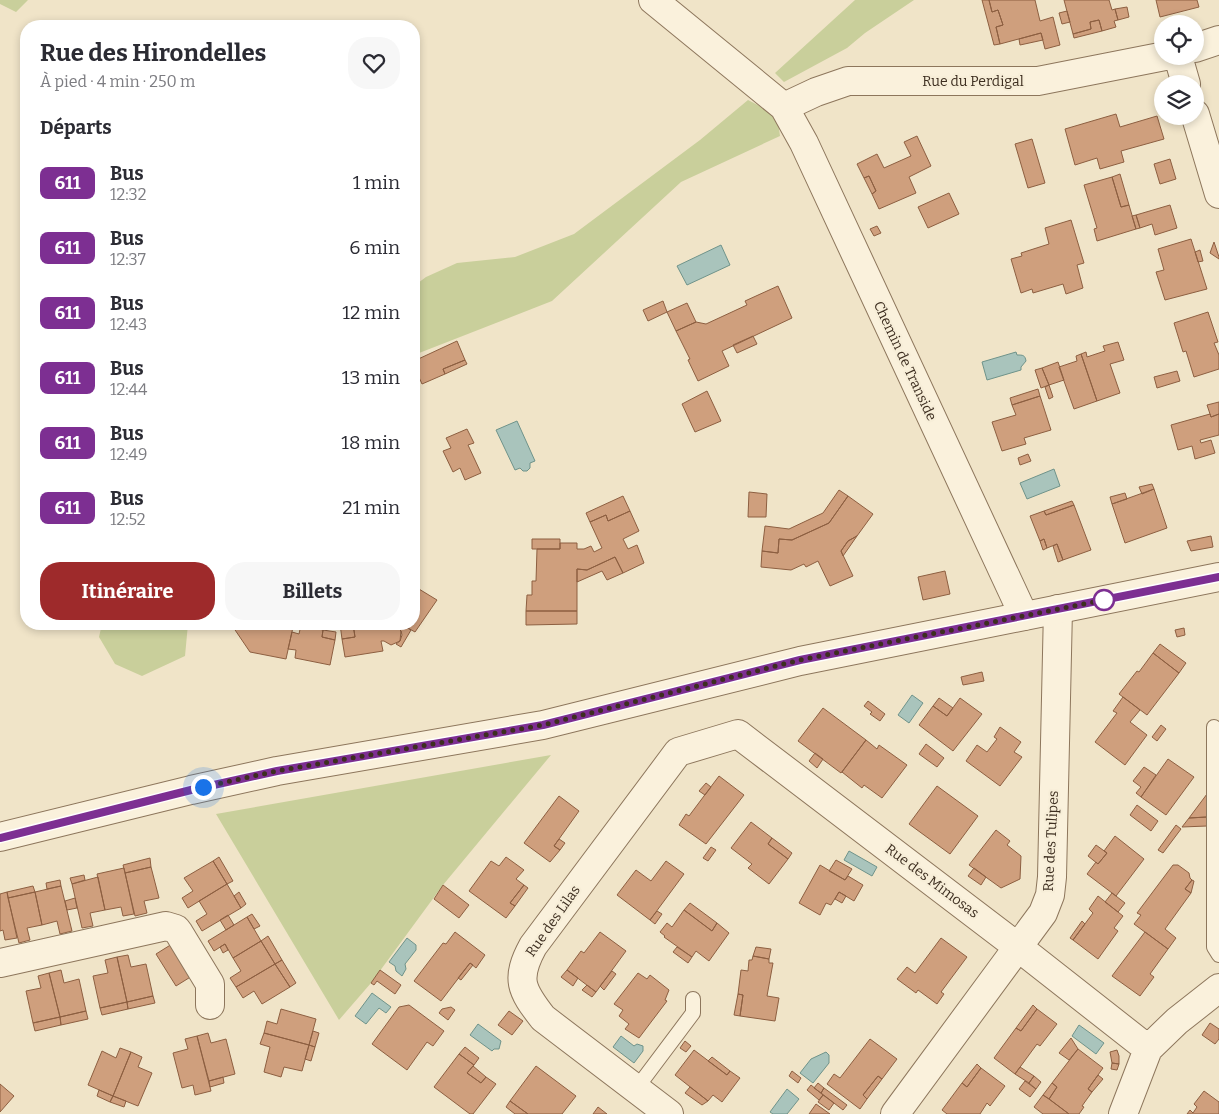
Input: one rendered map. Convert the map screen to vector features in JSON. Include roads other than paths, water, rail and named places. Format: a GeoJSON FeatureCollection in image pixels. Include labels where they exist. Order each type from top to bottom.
{"type":"FeatureCollection","features":[{"type":"Feature","properties":{"kind":"street"},"geometry":{"type":"LineString","coordinates":[[653,0],[784,107]]}},
{"type":"Feature","properties":{"kind":"street"},"geometry":{"type":"LineString","coordinates":[[1204,45],[1219,40]]}},
{"type":"Feature","properties":{"kind":"street","name":"Rue du Perdigal"},"geometry":{"type":"LineString","coordinates":[[784,107],[816,92],[848,81],[1038,82],[1154,58]]}},
{"type":"Feature","properties":{"kind":"street","name":"Chemin de Transide"},"geometry":{"type":"LineString","coordinates":[[784,107],[812,161],[1024,616]]}},
{"type":"Feature","properties":{"kind":"street"},"geometry":{"type":"LineString","coordinates":[[1198,125],[1219,194]]}},
{"type":"Feature","properties":{"kind":"street"},"geometry":{"type":"LineString","coordinates":[[0,838],[191,790],[277,771],[543,725],[800,660],[1219,577]]}},
{"type":"Feature","properties":{"kind":"street","name":"Rue des Tulipes"},"geometry":{"type":"LineString","coordinates":[[895,1114],[1043,913],[1050,895],[1058,609]]}},
{"type":"Feature","properties":{"kind":"street","name":"Rue des Mimosas"},"geometry":{"type":"LineString","coordinates":[[708,742],[738,734],[1018,947],[1148,1049]]}},
{"type":"Feature","properties":{"kind":"street","name":"Rue des Lilas"},"geometry":{"type":"LineString","coordinates":[[670,1114],[542,1018],[528,999],[521,978],[524,962],[533,946],[678,752],[708,742]]}},
{"type":"Feature","properties":{"kind":"street"},"geometry":{"type":"LineString","coordinates":[[0,963],[166,926],[176,929],[210,984],[210,1005]]}},
{"type":"Feature","properties":{"kind":"street"},"geometry":{"type":"LineString","coordinates":[[1123,1114],[1148,1049],[1176,1022],[1219,988]]}},
{"type":"Feature","properties":{"kind":"lane"},"geometry":{"type":"LineString","coordinates":[[1214,727],[1214,947],[1219,955]]}},
{"type":"Feature","properties":{"kind":"lane"},"geometry":{"type":"LineString","coordinates":[[636,1089],[693,1013],[693,999]]}},
{"type":"Feature","properties":{"kind":"water"},"geometry":{"type":"Polygon","coordinates":[[[721,245],[730,265],[687,285],[677,266],[721,245]]]}},
{"type":"Feature","properties":{"kind":"water"},"geometry":{"type":"Polygon","coordinates":[[[1016,352],[1017,355],[1023,356],[1026,359],[1021,370],[987,380],[982,362],[1016,352]]]}},
{"type":"Feature","properties":{"kind":"water"},"geometry":{"type":"Polygon","coordinates":[[[517,421],[535,461],[530,463],[530,468],[527,471],[523,471],[520,468],[515,470],[496,430],[517,421]]]}},
{"type":"Feature","properties":{"kind":"water"},"geometry":{"type":"Polygon","coordinates":[[[1054,469],[1060,486],[1027,499],[1020,483],[1054,469]]]}},
{"type":"Feature","properties":{"kind":"water"},"geometry":{"type":"Polygon","coordinates":[[[912,695],[923,703],[909,723],[898,715],[912,695]]]}},
{"type":"Feature","properties":{"kind":"water"},"geometry":{"type":"Polygon","coordinates":[[[849,851],[877,867],[872,876],[844,860],[849,851]]]}},
{"type":"Feature","properties":{"kind":"water"},"geometry":{"type":"Polygon","coordinates":[[[407,938],[416,945],[416,950],[405,964],[406,969],[402,976],[396,971],[395,966],[389,962],[407,938]]]}},
{"type":"Feature","properties":{"kind":"water"},"geometry":{"type":"Polygon","coordinates":[[[372,993],[391,1007],[386,1013],[379,1008],[366,1024],[355,1016],[372,993]]]}},
{"type":"Feature","properties":{"kind":"water"},"geometry":{"type":"Polygon","coordinates":[[[478,1024],[501,1041],[499,1049],[492,1051],[470,1035],[478,1024]]]}},
{"type":"Feature","properties":{"kind":"water"},"geometry":{"type":"Polygon","coordinates":[[[1079,1025],[1104,1043],[1096,1054],[1072,1036],[1079,1025]]]}},
{"type":"Feature","properties":{"kind":"water"},"geometry":{"type":"Polygon","coordinates":[[[621,1036],[634,1046],[637,1044],[643,1046],[643,1051],[634,1063],[613,1047],[621,1036]]]}},
{"type":"Feature","properties":{"kind":"water"},"geometry":{"type":"Polygon","coordinates":[[[826,1052],[829,1055],[829,1063],[813,1083],[800,1073],[811,1059],[826,1052]]]}},
{"type":"Feature","properties":{"kind":"water"},"geometry":{"type":"Polygon","coordinates":[[[787,1089],[799,1099],[787,1114],[773,1114],[770,1112],[787,1089]]]}}]}
